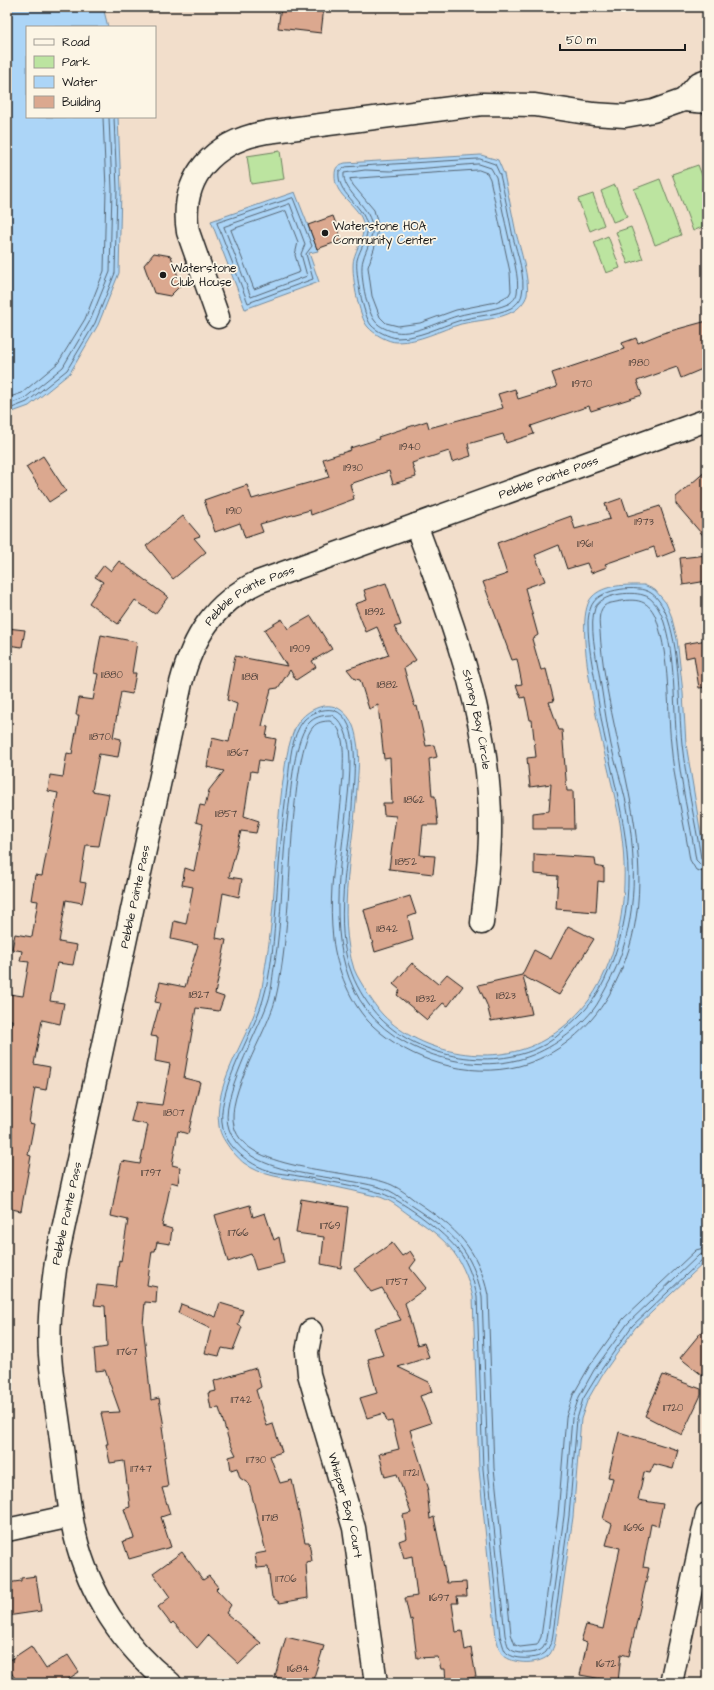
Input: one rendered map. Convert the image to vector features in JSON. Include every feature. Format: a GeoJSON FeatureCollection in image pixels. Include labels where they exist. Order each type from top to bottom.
{"type":"FeatureCollection","features":[{"type":"Feature","properties":{"kind":"street"},"geometry":{"type":"LineString","coordinates":[[684,100],[699,83],[707,80]]}},
{"type":"Feature","properties":{"kind":"street"},"geometry":{"type":"LineString","coordinates":[[218,317],[188,232],[186,219],[187,204],[194,180],[200,171],[209,160],[226,145],[236,140],[267,132],[453,106],[507,103],[566,108],[593,114],[625,116],[653,111],[684,100],[707,102]]}},
{"type":"Feature","properties":{"kind":"street","name":"Pebble Pointe Pass"},"geometry":{"type":"LineString","coordinates":[[170,1683],[146,1663],[129,1644],[105,1609],[83,1559],[71,1516],[51,1367],[50,1313],[54,1274],[186,665],[198,636],[222,606],[243,589],[707,420]]}},
{"type":"Feature","properties":{"kind":"street","name":"Stoney Bay Circle"},"geometry":{"type":"LineString","coordinates":[[416,525],[460,645],[480,717],[489,798],[490,833],[482,923]]}},
{"type":"Feature","properties":{"kind":"street","name":"Whisper Bay Court"},"geometry":{"type":"LineString","coordinates":[[311,1331],[307,1352],[309,1374],[354,1528],[376,1683]]}},
{"type":"Feature","properties":{"kind":"street"},"geometry":{"type":"LineString","coordinates":[[671,1683],[707,1514]]}},
{"type":"Feature","properties":{"kind":"street"},"geometry":{"type":"LineString","coordinates":[[7,1530],[71,1516]]}},
{"type":"Feature","properties":{"kind":"green space"},"geometry":{"type":"Polygon","coordinates":[[[280,151],[284,179],[251,184],[247,156],[280,151]]]}},
{"type":"Feature","properties":{"kind":"green space"},"geometry":{"type":"Polygon","coordinates":[[[698,165],[707,188],[707,225],[693,231],[672,174],[698,165]]]}},
{"type":"Feature","properties":{"kind":"green space"},"geometry":{"type":"Polygon","coordinates":[[[660,179],[681,235],[655,245],[634,189],[660,179]]]}},
{"type":"Feature","properties":{"kind":"green space"},"geometry":{"type":"Polygon","coordinates":[[[615,185],[627,217],[613,222],[601,191],[615,185]]]}},
{"type":"Feature","properties":{"kind":"green space"},"geometry":{"type":"Polygon","coordinates":[[[593,194],[604,225],[590,231],[578,199],[593,194]]]}},
{"type":"Feature","properties":{"kind":"green space"},"geometry":{"type":"Polygon","coordinates":[[[631,227],[643,259],[628,264],[616,232],[631,227]]]}},
{"type":"Feature","properties":{"kind":"green space"},"geometry":{"type":"Polygon","coordinates":[[[608,236],[620,268],[606,273],[594,242],[608,236]]]}},
{"type":"Feature","properties":{"kind":"water"},"geometry":{"type":"Polygon","coordinates":[[[7,7],[103,7],[108,26],[26,26],[26,118],[118,118],[121,189],[119,273],[98,325],[70,373],[29,406],[7,414],[7,7]]]}},
{"type":"Feature","properties":{"kind":"water"},"geometry":{"type":"Polygon","coordinates":[[[481,155],[498,160],[504,174],[526,273],[528,289],[525,300],[518,308],[508,314],[453,326],[414,340],[397,342],[381,337],[368,327],[361,314],[354,283],[353,264],[362,238],[363,222],[358,212],[341,193],[338,187],[335,175],[336,168],[345,163],[481,155]]]}},
{"type":"Feature","properties":{"kind":"water"},"geometry":{"type":"Polygon","coordinates":[[[295,192],[318,251],[309,253],[319,282],[245,309],[211,221],[295,192]]]}},
{"type":"Feature","properties":{"kind":"water"},"geometry":{"type":"Polygon","coordinates":[[[644,585],[655,590],[666,603],[671,615],[677,639],[683,693],[686,744],[707,871],[707,1260],[635,1328],[602,1375],[587,1401],[581,1419],[573,1517],[555,1642],[551,1653],[546,1658],[534,1662],[520,1662],[513,1661],[503,1655],[496,1637],[479,1469],[473,1297],[469,1282],[463,1269],[450,1248],[442,1239],[394,1204],[383,1198],[336,1187],[265,1174],[243,1162],[231,1150],[221,1133],[219,1126],[219,1109],[227,1074],[258,1005],[262,988],[271,924],[278,827],[288,748],[296,726],[304,716],[310,711],[322,706],[335,707],[345,713],[354,728],[356,737],[358,770],[346,902],[346,925],[354,969],[367,993],[381,1013],[399,1029],[418,1040],[438,1048],[460,1053],[482,1055],[504,1054],[525,1049],[544,1040],[566,1024],[586,1004],[595,992],[602,978],[614,947],[621,915],[624,874],[623,843],[620,823],[592,696],[587,664],[585,635],[586,612],[592,597],[609,587],[644,585]]]}},
{"type":"Feature","properties":{"kind":"building"},"geometry":{"type":"Polygon","coordinates":[[[281,7],[324,7],[321,33],[278,28],[281,7]]]}},
{"type":"Feature","properties":{"kind":"building","name":"Waterstone HOA Community Center"},"geometry":{"type":"Polygon","coordinates":[[[333,216],[342,240],[317,249],[308,225],[333,216]]]}},
{"type":"Feature","properties":{"kind":"building","name":"Waterstone Club House"},"geometry":{"type":"Polygon","coordinates":[[[154,253],[171,256],[181,285],[170,296],[154,293],[144,265],[154,253]]]}},
{"type":"Feature","properties":{"kind":"building"},"geometry":{"type":"Polygon","coordinates":[[[707,321],[707,367],[681,378],[677,367],[637,381],[642,395],[591,411],[589,406],[531,426],[534,434],[506,443],[503,434],[468,444],[471,456],[452,462],[449,451],[412,463],[416,477],[393,484],[389,471],[350,484],[354,499],[311,515],[310,510],[260,524],[263,532],[245,538],[240,523],[215,532],[204,500],[247,485],[252,499],[329,477],[323,459],[351,450],[350,448],[379,439],[378,437],[427,421],[429,428],[503,408],[498,394],[515,389],[518,399],[557,387],[552,373],[624,349],[622,343],[636,338],[638,343],[663,333],[707,321]]]}},
{"type":"Feature","properties":{"kind":"building"},"geometry":{"type":"Polygon","coordinates":[[[43,456],[66,491],[49,502],[26,467],[43,456]]]}},
{"type":"Feature","properties":{"kind":"building"},"geometry":{"type":"Polygon","coordinates":[[[707,470],[707,540],[676,504],[676,497],[707,470]]]}},
{"type":"Feature","properties":{"kind":"building"},"geometry":{"type":"Polygon","coordinates":[[[622,498],[628,516],[660,506],[675,551],[657,558],[654,547],[605,564],[607,567],[591,573],[587,563],[567,569],[559,545],[535,555],[545,581],[525,588],[538,635],[532,639],[541,670],[546,669],[554,701],[549,702],[559,730],[562,730],[567,791],[573,791],[574,829],[533,829],[533,813],[549,811],[551,784],[530,787],[527,758],[536,757],[532,720],[530,720],[525,697],[521,698],[516,685],[522,684],[517,659],[512,660],[483,582],[507,574],[497,543],[571,516],[575,529],[610,519],[605,504],[622,498]]]}},
{"type":"Feature","properties":{"kind":"building"},"geometry":{"type":"Polygon","coordinates":[[[183,516],[200,536],[194,538],[206,552],[173,579],[146,546],[183,516]]]}},
{"type":"Feature","properties":{"kind":"building"},"geometry":{"type":"Polygon","coordinates":[[[707,555],[707,581],[683,585],[680,558],[707,555]]]}},
{"type":"Feature","properties":{"kind":"building"},"geometry":{"type":"Polygon","coordinates":[[[119,561],[168,597],[155,614],[135,600],[118,624],[89,603],[103,582],[95,577],[104,565],[111,571],[119,561]]]}},
{"type":"Feature","properties":{"kind":"building"},"geometry":{"type":"Polygon","coordinates":[[[386,583],[401,625],[394,627],[416,660],[404,668],[415,707],[417,706],[426,746],[434,745],[437,757],[429,759],[432,796],[435,796],[438,825],[423,825],[420,855],[435,856],[433,874],[389,869],[396,816],[384,815],[383,803],[392,803],[390,758],[384,759],[378,705],[369,709],[360,680],[355,679],[347,669],[389,655],[377,627],[366,632],[355,604],[367,600],[364,590],[386,583]]]}},
{"type":"Feature","properties":{"kind":"building"},"geometry":{"type":"Polygon","coordinates":[[[311,616],[332,649],[312,661],[316,667],[296,680],[290,670],[278,688],[271,689],[262,726],[268,727],[266,737],[276,739],[272,762],[259,760],[257,772],[251,771],[244,816],[259,821],[256,833],[241,831],[229,877],[242,879],[239,897],[223,893],[216,938],[226,940],[215,994],[224,997],[219,1011],[196,1008],[184,1078],[200,1082],[188,1134],[178,1131],[172,1165],[180,1167],[178,1184],[171,1182],[162,1226],[172,1229],[170,1244],[157,1242],[155,1251],[152,1251],[147,1285],[157,1287],[156,1303],[145,1302],[143,1324],[151,1400],[159,1398],[164,1427],[162,1427],[168,1487],[162,1488],[170,1514],[161,1517],[171,1547],[129,1559],[123,1541],[134,1538],[124,1509],[130,1507],[124,1461],[110,1463],[106,1444],[108,1444],[101,1413],[120,1412],[105,1370],[96,1371],[94,1349],[107,1347],[105,1306],[94,1305],[97,1285],[116,1287],[119,1260],[121,1261],[128,1220],[111,1216],[118,1178],[122,1161],[140,1164],[148,1125],[131,1121],[136,1102],[162,1105],[170,1064],[155,1061],[158,1037],[151,1036],[160,1003],[155,1002],[160,982],[185,987],[198,945],[171,939],[174,921],[186,924],[193,887],[182,885],[185,868],[194,871],[203,824],[196,822],[200,805],[205,806],[209,790],[224,771],[207,767],[212,738],[229,742],[237,704],[227,700],[235,656],[287,666],[264,630],[282,619],[288,629],[311,616]]]}},
{"type":"Feature","properties":{"kind":"building"},"geometry":{"type":"Polygon","coordinates":[[[7,628],[25,630],[22,647],[7,645],[7,628]]]}},
{"type":"Feature","properties":{"kind":"building"},"geometry":{"type":"Polygon","coordinates":[[[101,635],[137,642],[132,673],[136,673],[132,694],[121,692],[113,737],[121,739],[118,757],[99,754],[92,791],[109,794],[99,846],[86,845],[80,882],[86,883],[82,903],[66,900],[59,942],[77,945],[73,965],[57,963],[50,1001],[64,1003],[60,1024],[42,1020],[34,1064],[50,1067],[46,1090],[35,1088],[29,1123],[34,1124],[28,1155],[31,1156],[21,1211],[7,1208],[7,1049],[12,1020],[7,1020],[7,1006],[9,994],[23,996],[29,962],[20,961],[22,951],[12,949],[15,934],[32,937],[38,901],[31,900],[35,875],[42,876],[58,793],[48,791],[50,775],[63,777],[67,753],[72,754],[79,715],[76,715],[79,698],[93,700],[98,674],[94,673],[101,635]]]}},
{"type":"Feature","properties":{"kind":"building"},"geometry":{"type":"Polygon","coordinates":[[[707,640],[707,687],[699,688],[694,656],[686,658],[684,644],[707,640]]]}},
{"type":"Feature","properties":{"kind":"building"},"geometry":{"type":"Polygon","coordinates":[[[534,854],[595,858],[596,866],[604,868],[604,882],[598,881],[596,912],[556,909],[558,876],[534,874],[534,854]]]}},
{"type":"Feature","properties":{"kind":"building"},"geometry":{"type":"Polygon","coordinates":[[[410,896],[416,914],[408,917],[413,940],[375,952],[364,910],[410,896]]]}},
{"type":"Feature","properties":{"kind":"building"},"geometry":{"type":"Polygon","coordinates":[[[568,926],[594,939],[559,995],[523,976],[532,1014],[491,1021],[487,1005],[478,985],[522,975],[534,950],[551,959],[568,926]]]}},
{"type":"Feature","properties":{"kind":"building"},"geometry":{"type":"Polygon","coordinates":[[[412,963],[438,984],[447,974],[463,986],[448,1006],[443,1003],[427,1020],[397,995],[400,990],[393,984],[412,963]]]}},
{"type":"Feature","properties":{"kind":"building"},"geometry":{"type":"Polygon","coordinates":[[[301,1199],[348,1207],[341,1268],[321,1264],[324,1237],[296,1233],[301,1199]]]}},
{"type":"Feature","properties":{"kind":"building"},"geometry":{"type":"Polygon","coordinates":[[[250,1205],[253,1217],[265,1213],[274,1240],[279,1237],[284,1263],[256,1270],[251,1254],[228,1262],[215,1215],[250,1205]]]}},
{"type":"Feature","properties":{"kind":"building"},"geometry":{"type":"Polygon","coordinates":[[[392,1243],[402,1256],[410,1251],[416,1260],[410,1268],[426,1288],[405,1303],[417,1345],[424,1343],[429,1357],[398,1367],[429,1382],[432,1392],[420,1396],[431,1423],[410,1430],[429,1490],[427,1490],[430,1519],[434,1517],[447,1583],[466,1582],[467,1596],[457,1596],[458,1603],[452,1603],[456,1632],[462,1631],[465,1650],[471,1648],[476,1677],[446,1682],[445,1669],[441,1669],[438,1657],[417,1658],[412,1619],[410,1620],[405,1598],[417,1596],[412,1556],[404,1558],[399,1541],[407,1538],[403,1515],[411,1513],[397,1474],[385,1477],[379,1454],[399,1449],[392,1421],[387,1422],[384,1413],[367,1418],[360,1398],[377,1393],[368,1359],[383,1355],[374,1328],[401,1320],[382,1288],[371,1292],[354,1269],[392,1243]]]}},
{"type":"Feature","properties":{"kind":"building"},"geometry":{"type":"Polygon","coordinates":[[[220,1303],[243,1310],[238,1325],[242,1327],[233,1350],[222,1348],[219,1356],[205,1353],[211,1329],[178,1313],[181,1304],[216,1317],[220,1303]]]}},
{"type":"Feature","properties":{"kind":"building"},"geometry":{"type":"Polygon","coordinates":[[[707,1325],[707,1379],[680,1358],[707,1325]]]}},
{"type":"Feature","properties":{"kind":"building"},"geometry":{"type":"Polygon","coordinates":[[[256,1368],[261,1387],[256,1390],[267,1426],[273,1424],[282,1452],[270,1456],[280,1483],[292,1480],[305,1542],[309,1542],[312,1561],[306,1562],[308,1598],[280,1603],[272,1597],[268,1567],[257,1568],[255,1554],[266,1552],[249,1484],[240,1478],[237,1468],[231,1470],[229,1457],[236,1455],[229,1441],[219,1408],[211,1409],[208,1393],[216,1391],[214,1381],[256,1368]]]}},
{"type":"Feature","properties":{"kind":"building"},"geometry":{"type":"Polygon","coordinates":[[[663,1375],[701,1389],[701,1395],[682,1435],[645,1416],[663,1375]]]}},
{"type":"Feature","properties":{"kind":"building"},"geometry":{"type":"Polygon","coordinates":[[[619,1432],[678,1450],[673,1469],[654,1464],[650,1473],[644,1472],[638,1500],[663,1504],[658,1526],[651,1524],[643,1567],[649,1568],[629,1656],[621,1654],[618,1682],[580,1675],[587,1643],[581,1641],[586,1625],[603,1629],[620,1548],[606,1545],[612,1524],[603,1519],[613,1478],[608,1477],[619,1432]]]}},
{"type":"Feature","properties":{"kind":"building"},"geometry":{"type":"Polygon","coordinates":[[[182,1552],[203,1580],[209,1576],[218,1587],[216,1589],[231,1605],[226,1613],[261,1643],[239,1664],[208,1635],[197,1648],[173,1622],[171,1624],[158,1607],[170,1597],[153,1573],[182,1552]]]}},
{"type":"Feature","properties":{"kind":"building"},"geometry":{"type":"Polygon","coordinates":[[[36,1576],[41,1611],[7,1616],[7,1583],[21,1581],[21,1578],[36,1576]]]}},
{"type":"Feature","properties":{"kind":"building"},"geometry":{"type":"Polygon","coordinates":[[[286,1637],[324,1646],[312,1683],[279,1683],[280,1678],[275,1677],[286,1637]]]}},
{"type":"Feature","properties":{"kind":"building"},"geometry":{"type":"Polygon","coordinates":[[[31,1646],[46,1669],[68,1655],[79,1672],[62,1683],[18,1683],[7,1666],[7,1662],[31,1646]]]}},
{"type":"Feature","properties":{"kind":"place","name":"Waterstone HOA Community Center"},"geometry":{"type":"Point","coordinates":[325,233]}},
{"type":"Feature","properties":{"kind":"place","name":"Waterstone Club House"},"geometry":{"type":"Point","coordinates":[163,275]}}]}
